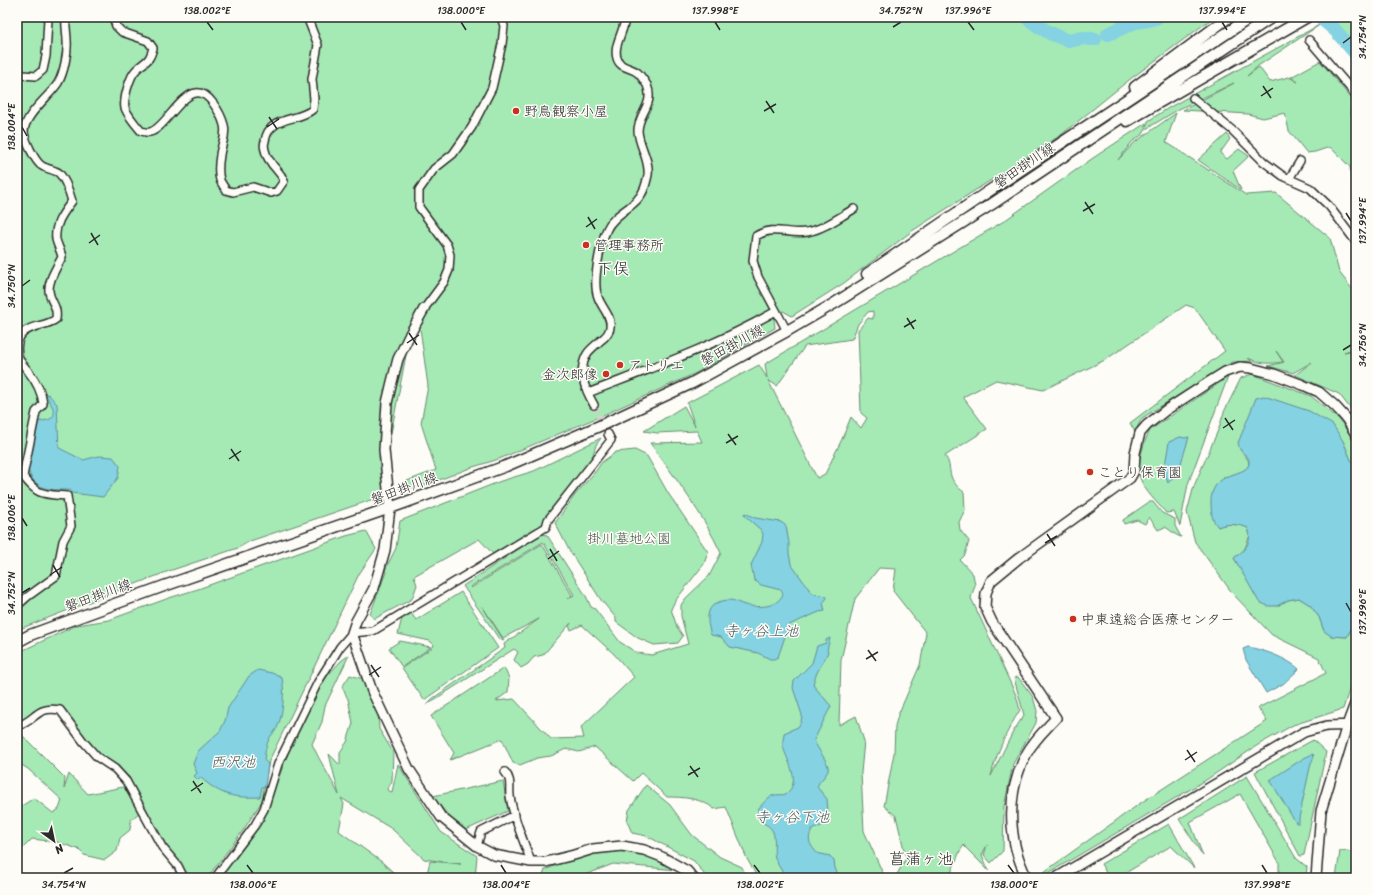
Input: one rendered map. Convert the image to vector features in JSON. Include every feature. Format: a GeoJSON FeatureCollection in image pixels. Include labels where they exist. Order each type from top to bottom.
{"type":"FeatureCollection","features":[{"type":"Feature","properties":{"kind":"main road"},"geometry":{"type":"LineString","coordinates":[[1067,139],[1110,105],[1229,17]]}},
{"type":"Feature","properties":{"kind":"main road","name":"磐田掛川線"},"geometry":{"type":"LineString","coordinates":[[788,331],[831,298],[1251,17]]}},
{"type":"Feature","properties":{"kind":"main road","name":"磐田掛川線"},"geometry":{"type":"LineString","coordinates":[[17,642],[37,633],[164,586],[390,508],[506,466],[604,424],[692,383],[788,331],[992,204],[1272,17]]}},
{"type":"Feature","properties":{"kind":"main road"},"geometry":{"type":"LineString","coordinates":[[992,204],[1033,182],[1136,116],[1307,17]]}},
{"type":"Feature","properties":{"kind":"street"},"geometry":{"type":"LineString","coordinates":[[17,70],[23,75],[36,76],[43,70],[46,56],[45,43],[47,17]]}},
{"type":"Feature","properties":{"kind":"street"},"geometry":{"type":"LineString","coordinates":[[17,606],[56,576],[63,541],[71,526],[67,496],[43,494],[32,488],[23,476],[36,412],[43,404],[42,397],[33,378],[19,359],[17,348],[21,335],[30,328],[50,324],[56,319],[57,311],[49,292],[50,283],[62,257],[62,253],[56,240],[57,230],[61,216],[72,201],[69,191],[59,173],[40,165],[34,158],[24,133],[26,125],[33,113],[58,83],[64,69],[68,43],[65,27],[66,17]]}},
{"type":"Feature","properties":{"kind":"street"},"geometry":{"type":"LineString","coordinates":[[113,17],[116,26],[122,32],[148,41],[153,48],[150,59],[135,70],[128,85],[125,106],[128,114],[141,131],[150,132],[157,128],[188,96],[196,93],[209,97],[224,125],[225,138],[219,156],[220,179],[226,190],[232,192],[253,187],[271,193],[277,191],[284,181],[281,173],[269,161],[264,147],[266,134],[275,125],[285,119],[308,114],[313,109],[314,99],[312,80],[318,45],[307,17]]}},
{"type":"Feature","properties":{"kind":"street"},"geometry":{"type":"LineString","coordinates":[[215,878],[255,825],[264,809],[278,764],[318,682],[340,647],[352,633],[356,621],[374,588],[385,550],[390,508],[384,450],[388,403],[398,359],[424,309],[444,282],[449,270],[450,255],[447,245],[419,207],[419,190],[434,170],[453,154],[472,127],[492,88],[502,44],[504,26],[502,17]]}},
{"type":"Feature","properties":{"kind":"street"},"geometry":{"type":"LineString","coordinates":[[594,405],[583,380],[582,367],[587,353],[604,338],[610,328],[610,320],[598,297],[595,284],[600,253],[607,229],[612,221],[638,198],[644,189],[648,173],[646,156],[638,132],[640,120],[649,103],[650,95],[646,85],[638,73],[623,66],[617,59],[616,50],[625,17]]}},
{"type":"Feature","properties":{"kind":"street"},"geometry":{"type":"LineString","coordinates":[[1309,40],[1356,95]]}},
{"type":"Feature","properties":{"kind":"street"},"geometry":{"type":"LineString","coordinates":[[1193,98],[1232,130],[1264,162],[1289,178],[1310,188],[1324,202],[1356,242]]}},
{"type":"Feature","properties":{"kind":"street"},"geometry":{"type":"LineString","coordinates":[[1289,178],[1300,161]]}},
{"type":"Feature","properties":{"kind":"street"},"geometry":{"type":"LineString","coordinates":[[788,331],[758,277],[753,261],[756,236],[764,232],[774,230],[790,233],[807,232],[818,229],[854,209]]}},
{"type":"Feature","properties":{"kind":"street"},"geometry":{"type":"LineString","coordinates":[[588,393],[645,372],[730,336],[776,311]]}},
{"type":"Feature","properties":{"kind":"street"},"geometry":{"type":"LineString","coordinates":[[1027,878],[1017,853],[1011,820],[1011,807],[1017,780],[1026,754],[1056,718],[992,622],[985,607],[986,593],[991,581],[1019,558],[1130,478],[1134,471],[1135,453],[1140,433],[1147,425],[1166,410],[1225,372],[1240,367],[1251,368],[1289,379],[1319,392],[1346,418],[1356,434]]}},
{"type":"Feature","properties":{"kind":"street"},"geometry":{"type":"LineString","coordinates":[[352,633],[373,631],[546,527],[548,520],[611,440],[608,434]]}},
{"type":"Feature","properties":{"kind":"street"},"geometry":{"type":"LineString","coordinates":[[352,633],[372,691],[409,769],[440,818],[477,846],[494,855],[531,862],[546,862],[593,849],[622,846],[644,850],[662,857],[687,871],[693,878]]}},
{"type":"Feature","properties":{"kind":"street"},"geometry":{"type":"LineString","coordinates":[[1316,878],[1321,811],[1351,725],[1356,701]]}},
{"type":"Feature","properties":{"kind":"street"},"geometry":{"type":"LineString","coordinates":[[17,726],[24,724],[38,712],[49,708],[60,710],[82,741],[97,757],[115,769],[126,781],[162,848],[178,866],[184,878]]}},
{"type":"Feature","properties":{"kind":"street"},"geometry":{"type":"LineString","coordinates":[[1056,878],[1304,732],[1327,726],[1351,725]]}},
{"type":"Feature","properties":{"kind":"street"},"geometry":{"type":"LineString","coordinates":[[505,772],[509,778],[510,797],[515,815],[531,862]]}},
{"type":"Feature","properties":{"kind":"street"},"geometry":{"type":"LineString","coordinates":[[477,846],[481,832],[515,815]]}},
{"type":"Feature","properties":{"kind":"green space"},"geometry":{"type":"Polygon","coordinates":[[[17,17],[1214,17],[1129,80],[1061,135],[912,231],[844,283],[792,316],[783,311],[778,313],[779,315],[774,319],[775,328],[696,373],[601,416],[499,459],[470,468],[426,485],[400,490],[399,484],[436,470],[421,423],[428,386],[419,321],[410,334],[384,470],[385,493],[377,498],[250,541],[238,548],[169,571],[17,630],[17,17]]]}},
{"type":"Feature","properties":{"kind":"green space"},"geometry":{"type":"Polygon","coordinates":[[[1332,17],[1356,17],[1356,58],[1328,27],[1328,19],[1332,17]]]}},
{"type":"Feature","properties":{"kind":"green space"},"geometry":{"type":"Polygon","coordinates":[[[1321,24],[1258,66],[1247,76],[1259,67],[1270,82],[1289,77],[1298,82],[1291,77],[1320,61],[1356,104],[1356,106],[1350,111],[1356,124],[1356,185],[1351,180],[1350,167],[1330,147],[1307,153],[1289,131],[1285,113],[1263,118],[1248,114],[1183,110],[1234,83],[1179,109],[1146,129],[1143,134],[1132,142],[1118,160],[1134,143],[1176,113],[1166,142],[1246,195],[1276,193],[1330,238],[1339,272],[1356,294],[1356,348],[1344,352],[1356,350],[1356,416],[1339,394],[1295,375],[1312,362],[1293,373],[1268,366],[1284,362],[1276,351],[1283,362],[1265,363],[1248,358],[1252,361],[1233,362],[1142,418],[1135,432],[1130,423],[1225,351],[1195,308],[1186,305],[1105,360],[1043,390],[996,380],[963,397],[987,429],[945,456],[948,461],[953,480],[964,492],[965,510],[959,522],[960,530],[969,541],[965,555],[960,560],[973,574],[975,585],[971,598],[1016,695],[1020,710],[1002,742],[991,776],[1013,732],[1024,715],[1014,678],[1018,677],[1033,697],[1037,711],[1036,723],[1013,764],[1004,807],[1003,851],[991,863],[984,855],[987,845],[982,855],[989,871],[964,845],[949,878],[895,878],[906,858],[896,816],[884,806],[894,753],[895,726],[898,715],[920,665],[926,633],[893,591],[896,569],[879,568],[855,599],[841,660],[839,725],[856,716],[864,741],[861,773],[864,831],[885,878],[758,878],[747,859],[726,807],[714,809],[698,800],[667,797],[641,773],[633,781],[595,747],[579,752],[566,749],[551,756],[537,758],[520,765],[513,763],[502,739],[450,760],[454,753],[431,716],[504,668],[509,678],[508,692],[496,701],[514,699],[551,739],[584,738],[581,727],[634,677],[614,654],[582,625],[571,630],[569,626],[571,623],[543,655],[534,657],[528,664],[521,668],[514,660],[518,652],[514,649],[426,705],[432,699],[505,648],[504,644],[539,619],[503,638],[482,606],[504,641],[499,639],[463,586],[541,534],[547,535],[586,596],[591,607],[595,609],[620,642],[637,653],[652,655],[688,644],[681,616],[681,605],[685,599],[709,576],[721,553],[706,524],[650,443],[702,442],[697,431],[657,433],[644,431],[684,406],[695,426],[687,403],[759,365],[767,378],[765,364],[1004,221],[1093,158],[1146,123],[1146,127],[1148,121],[1170,107],[1321,24]],[[873,311],[868,312],[858,324],[852,339],[805,346],[777,386],[768,380],[817,478],[825,474],[851,417],[861,428],[867,418],[861,413],[858,330],[868,318],[873,319],[873,311]],[[543,542],[470,587],[471,588],[542,544],[572,595],[568,599],[574,595],[543,542]]]}},
{"type":"Feature","properties":{"kind":"green space"},"geometry":{"type":"Polygon","coordinates":[[[1227,134],[1230,139],[1220,153],[1227,159],[1239,149],[1249,156],[1233,171],[1241,190],[1198,160],[1227,134]]]}},
{"type":"Feature","properties":{"kind":"green space"},"geometry":{"type":"Polygon","coordinates":[[[1252,374],[1311,396],[1339,419],[1350,435],[1356,448],[1356,466],[1351,460],[1343,441],[1240,450],[1246,456],[1248,466],[1242,471],[1224,477],[1218,527],[1233,524],[1248,528],[1250,535],[1244,551],[1234,558],[1260,602],[1277,606],[1288,600],[1299,598],[1310,605],[1319,617],[1324,631],[1332,636],[1347,637],[1356,619],[1356,669],[1343,709],[1293,725],[1258,745],[1206,780],[1047,874],[1044,872],[1142,802],[1267,721],[1258,708],[1326,673],[1319,658],[1272,635],[1233,594],[1195,542],[1187,512],[1194,486],[1219,428],[1224,412],[1241,378],[1252,374]]]}},
{"type":"Feature","properties":{"kind":"green space"},"geometry":{"type":"Polygon","coordinates":[[[1228,377],[1188,484],[1180,526],[1174,512],[1166,513],[1142,483],[1139,467],[1143,447],[1150,430],[1228,377]]]}},
{"type":"Feature","properties":{"kind":"green space"},"geometry":{"type":"Polygon","coordinates":[[[601,438],[596,445],[591,461],[571,484],[544,525],[493,554],[479,539],[414,576],[417,585],[412,599],[374,619],[370,614],[386,572],[385,570],[396,548],[400,521],[501,481],[534,471],[601,438]]]}},
{"type":"Feature","properties":{"kind":"green space","name":"掛川墓地公園"},"geometry":{"type":"Polygon","coordinates":[[[635,450],[647,456],[668,493],[708,552],[704,564],[675,601],[671,609],[677,627],[683,636],[678,643],[654,645],[638,638],[616,622],[616,618],[601,600],[569,550],[555,523],[575,495],[602,462],[616,452],[635,450]]]}},
{"type":"Feature","properties":{"kind":"green space"},"geometry":{"type":"Polygon","coordinates":[[[1149,502],[1153,502],[1162,513],[1175,519],[1175,526],[1181,537],[1165,527],[1158,530],[1149,517],[1145,524],[1137,520],[1124,524],[1123,520],[1149,502]]]}},
{"type":"Feature","properties":{"kind":"green space"},"geometry":{"type":"Polygon","coordinates":[[[366,531],[376,549],[359,574],[269,761],[262,801],[242,832],[207,878],[176,878],[175,866],[142,810],[131,820],[130,830],[120,838],[117,851],[105,860],[84,855],[78,849],[57,842],[32,839],[22,849],[17,851],[17,809],[34,798],[53,813],[59,809],[62,800],[28,769],[17,762],[17,734],[20,733],[65,778],[64,789],[69,774],[88,794],[128,786],[140,806],[129,777],[97,757],[60,710],[43,711],[17,726],[17,653],[77,625],[109,620],[346,536],[366,531]]]}},
{"type":"Feature","properties":{"kind":"green space"},"geometry":{"type":"Polygon","coordinates":[[[461,592],[498,648],[424,700],[402,668],[434,645],[430,641],[398,634],[402,618],[411,613],[416,620],[461,592]]]}},
{"type":"Feature","properties":{"kind":"green space"},"geometry":{"type":"Polygon","coordinates":[[[400,641],[431,647],[402,667],[389,648],[400,641]]]}},
{"type":"Feature","properties":{"kind":"green space"},"geometry":{"type":"Polygon","coordinates":[[[349,655],[325,706],[322,722],[312,744],[339,795],[329,754],[340,765],[340,752],[347,742],[353,723],[348,699],[342,687],[350,675],[360,678],[372,673],[377,693],[379,729],[393,752],[392,781],[387,790],[392,792],[398,764],[441,832],[477,856],[475,878],[426,878],[430,861],[461,864],[424,859],[392,829],[341,798],[344,804],[339,831],[382,862],[394,873],[394,878],[216,878],[235,859],[264,820],[271,797],[305,714],[326,677],[349,655]]]}},
{"type":"Feature","properties":{"kind":"green space"},"geometry":{"type":"Polygon","coordinates":[[[1313,740],[1326,752],[1304,855],[1300,856],[1255,772],[1313,740]]]}},
{"type":"Feature","properties":{"kind":"green space"},"geometry":{"type":"Polygon","coordinates":[[[1247,776],[1296,858],[1307,867],[1306,878],[1279,878],[1279,862],[1240,794],[1190,822],[1203,856],[1179,819],[1247,776]]]}},
{"type":"Feature","properties":{"kind":"green space"},"geometry":{"type":"Polygon","coordinates":[[[503,781],[508,811],[466,830],[449,817],[433,796],[503,781]]]}},
{"type":"Feature","properties":{"kind":"green space"},"geometry":{"type":"Polygon","coordinates":[[[646,785],[670,805],[692,835],[720,857],[742,867],[747,878],[707,878],[694,861],[647,836],[632,833],[627,821],[629,810],[646,785]]]}},
{"type":"Feature","properties":{"kind":"green space"},"geometry":{"type":"Polygon","coordinates":[[[1169,824],[1194,868],[1171,846],[1117,878],[1109,878],[1101,864],[1169,824]]]}},
{"type":"Feature","properties":{"kind":"green space"},"geometry":{"type":"Polygon","coordinates":[[[598,848],[635,849],[687,871],[613,864],[577,878],[542,878],[545,870],[598,848]]]}},
{"type":"Feature","properties":{"kind":"green space"},"geometry":{"type":"Polygon","coordinates":[[[1356,850],[1356,878],[1336,878],[1340,851],[1352,852],[1356,850]]]}},
{"type":"Feature","properties":{"kind":"water"},"geometry":{"type":"Polygon","coordinates":[[[48,394],[57,404],[59,448],[83,460],[99,456],[113,457],[120,466],[118,478],[103,497],[72,493],[70,490],[45,488],[34,482],[27,466],[27,456],[31,437],[35,428],[40,421],[47,420],[53,416],[53,409],[46,395],[48,394]]]}},
{"type":"Feature","properties":{"kind":"water"},"geometry":{"type":"Polygon","coordinates":[[[1264,396],[1309,411],[1333,425],[1343,441],[1351,460],[1356,466],[1356,619],[1347,637],[1331,636],[1324,631],[1319,617],[1310,605],[1299,598],[1288,600],[1277,606],[1268,606],[1259,602],[1234,558],[1245,549],[1249,542],[1248,528],[1233,524],[1218,527],[1213,519],[1211,505],[1212,493],[1216,485],[1223,479],[1244,470],[1248,466],[1249,459],[1241,451],[1238,443],[1256,398],[1264,396]]]}},
{"type":"Feature","properties":{"kind":"water"},"geometry":{"type":"Polygon","coordinates":[[[1180,437],[1189,437],[1178,473],[1168,483],[1164,471],[1169,442],[1180,437]]]}},
{"type":"Feature","properties":{"kind":"water","name":"寺ヶ谷上池"},"geometry":{"type":"Polygon","coordinates":[[[745,513],[755,518],[781,522],[786,526],[791,564],[811,592],[826,596],[827,598],[823,603],[825,611],[819,612],[789,625],[778,657],[774,659],[770,659],[758,653],[730,647],[721,637],[711,635],[709,628],[709,611],[716,603],[730,600],[750,606],[761,607],[776,602],[783,594],[781,590],[761,585],[754,580],[751,565],[762,542],[763,534],[761,530],[745,516],[745,513]]]}},
{"type":"Feature","properties":{"kind":"water","name":"寺ヶ谷下池"},"geometry":{"type":"Polygon","coordinates":[[[830,638],[827,650],[828,652],[817,672],[813,685],[831,706],[814,740],[828,768],[827,773],[817,787],[827,799],[828,811],[826,821],[820,827],[813,829],[809,839],[812,847],[817,853],[830,856],[834,861],[839,878],[785,878],[775,858],[773,832],[771,828],[760,819],[758,809],[770,797],[786,794],[791,788],[793,782],[792,770],[783,743],[784,733],[798,727],[801,722],[802,715],[793,688],[794,681],[812,663],[817,646],[826,643],[826,640],[830,638]]]}},
{"type":"Feature","properties":{"kind":"water"},"geometry":{"type":"Polygon","coordinates":[[[1248,647],[1275,655],[1288,661],[1299,669],[1283,684],[1266,693],[1246,660],[1243,649],[1248,647]]]}},
{"type":"Feature","properties":{"kind":"water","name":"西沢池"},"geometry":{"type":"Polygon","coordinates":[[[258,670],[272,673],[282,678],[283,689],[283,703],[279,723],[266,746],[264,760],[268,764],[265,787],[262,787],[260,797],[228,795],[215,789],[201,778],[198,780],[194,776],[197,773],[193,764],[198,751],[220,731],[225,721],[228,708],[249,676],[258,670]]]}},
{"type":"Feature","properties":{"kind":"water"},"geometry":{"type":"Polygon","coordinates":[[[1313,754],[1314,757],[1311,763],[1299,823],[1296,823],[1270,780],[1304,758],[1313,754]]]}},
{"type":"Feature","properties":{"kind":"waterway"},"geometry":{"type":"LineString","coordinates":[[1026,17],[1050,33],[1069,41],[1082,38],[1095,39]]}},
{"type":"Feature","properties":{"kind":"waterway"},"geometry":{"type":"LineString","coordinates":[[1108,34],[1135,22],[1158,17]]}},
{"type":"Feature","properties":{"kind":"waterway"},"geometry":{"type":"LineString","coordinates":[[1322,19],[1335,30],[1356,54]]}},
{"type":"Feature","properties":{"kind":"tunnel"},"geometry":{"type":"LineString","coordinates":[[594,405],[608,434]]}},
{"type":"Feature","properties":{"kind":"place","name":"野鳥観察小屋"},"geometry":{"type":"Point","coordinates":[516,111]}},
{"type":"Feature","properties":{"kind":"place","name":"管理事務所"},"geometry":{"type":"Point","coordinates":[586,245]}},
{"type":"Feature","properties":{"kind":"place","name":"アトリエ"},"geometry":{"type":"Point","coordinates":[620,365]}},
{"type":"Feature","properties":{"kind":"place","name":"金次郎像"},"geometry":{"type":"Point","coordinates":[606,374]}},
{"type":"Feature","properties":{"kind":"place","name":"ことり保育園"},"geometry":{"type":"Point","coordinates":[1090,472]}},
{"type":"Feature","properties":{"kind":"place","name":"中東遠総合医療センター"},"geometry":{"type":"Point","coordinates":[1073,619]}},
{"type":"Feature","properties":{"kind":"district","name":"下俣"},"geometry":{"type":"Point","coordinates":[613,268]}},
{"type":"Feature","properties":{"kind":"district","name":"菖蒲ヶ池"},"geometry":{"type":"Point","coordinates":[921,858]}}]}
